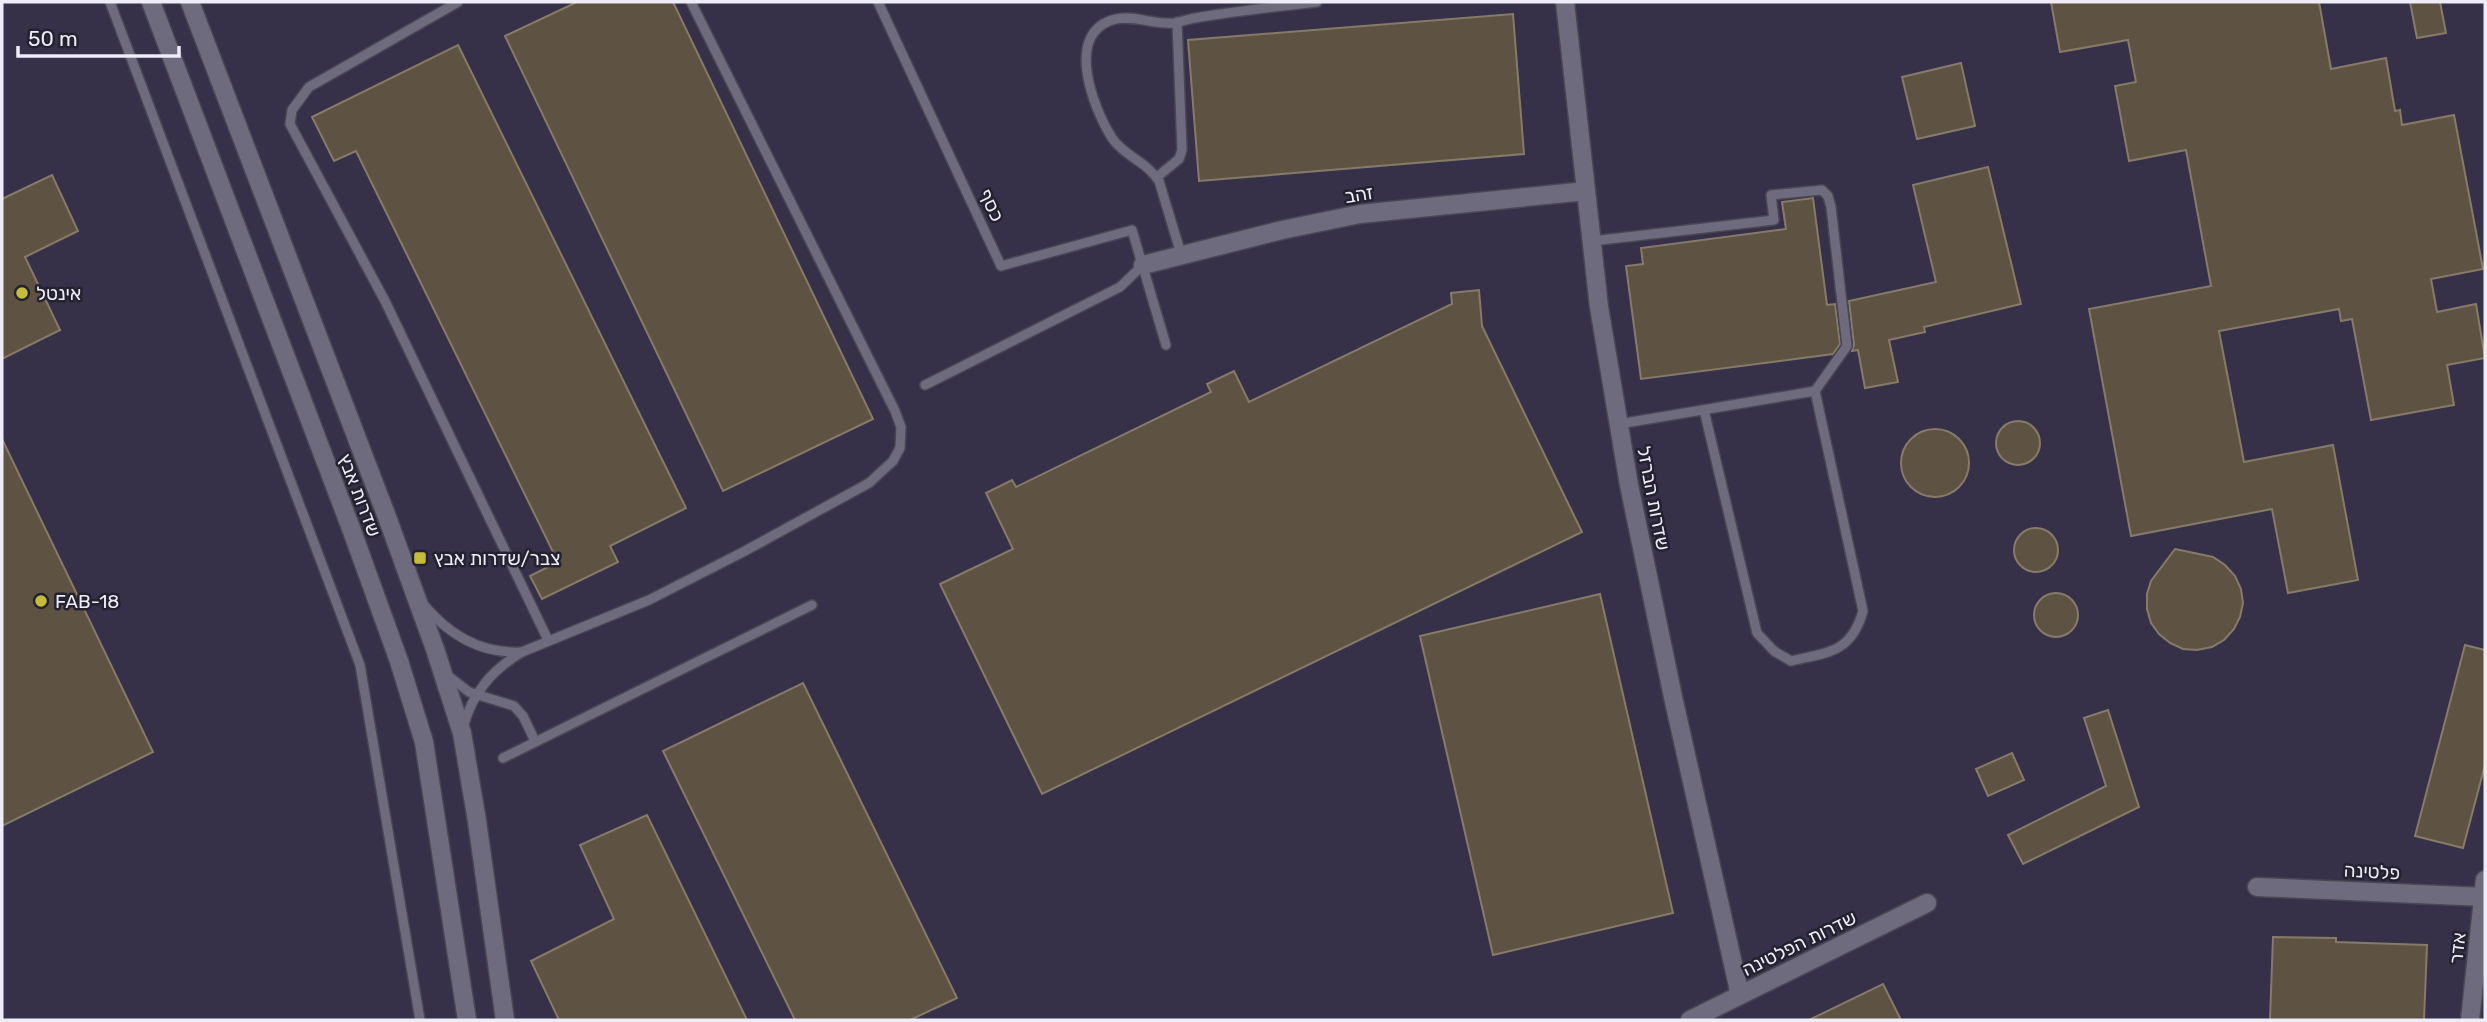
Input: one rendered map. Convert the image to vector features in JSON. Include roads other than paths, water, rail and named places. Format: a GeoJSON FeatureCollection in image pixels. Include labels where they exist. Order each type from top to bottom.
{"type":"FeatureCollection","features":[{"type":"Feature","properties":{"kind":"street","name":"שדרות אבץ"},"geometry":{"type":"LineString","coordinates":[[151,2],[352,531],[425,742],[467,1020]]}},
{"type":"Feature","properties":{"kind":"street","name":"שדרות אבץ"},"geometry":{"type":"LineString","coordinates":[[190,2],[415,594],[462,733],[505,1020]]}},
{"type":"Feature","properties":{"kind":"street","name":"שדרות הברזל"},"geometry":{"type":"LineString","coordinates":[[1565,2],[1599,307],[1629,485],[1670,684],[1740,995]]}},
{"type":"Feature","properties":{"kind":"street","name":"זהב"},"geometry":{"type":"LineString","coordinates":[[1143,265],[1282,230],[1360,214],[1586,191]]}},
{"type":"Feature","properties":{"kind":"street","name":"פלטינה"},"geometry":{"type":"LineString","coordinates":[[2257,887],[2485,891]]}},
{"type":"Feature","properties":{"kind":"street","name":"אדר"},"geometry":{"type":"LineString","coordinates":[[2470,1020],[2485,891]]}},
{"type":"Feature","properties":{"kind":"street","name":"שדרות הפלטינה"},"geometry":{"type":"LineString","coordinates":[[1690,1020],[1927,903]]}},
{"type":"Feature","properties":{"kind":"lane"},"geometry":{"type":"LineString","coordinates":[[110,2],[360,665],[420,1020]]}},
{"type":"Feature","properties":{"kind":"lane"},"geometry":{"type":"LineString","coordinates":[[458,2],[309,87],[292,110],[290,124],[385,301],[548,640]]}},
{"type":"Feature","properties":{"kind":"lane"},"geometry":{"type":"LineString","coordinates":[[462,733],[477,694],[495,670],[522,652],[649,600],[847,497],[881,474],[900,448],[901,427],[895,411],[691,2]]}},
{"type":"Feature","properties":{"kind":"lane","name":"כסף"},"geometry":{"type":"LineString","coordinates":[[878,2],[1001,267],[1132,230],[1143,265]]}},
{"type":"Feature","properties":{"kind":"lane"},"geometry":{"type":"LineString","coordinates":[[1181,254],[1164,192],[1157,177],[1111,137],[1093,94],[1085,50],[1088,40],[1096,29],[1111,20],[1124,18],[1177,22],[1317,2]]}},
{"type":"Feature","properties":{"kind":"lane"},"geometry":{"type":"LineString","coordinates":[[1157,177],[1179,159],[1182,150],[1177,22]]}},
{"type":"Feature","properties":{"kind":"lane"},"geometry":{"type":"LineString","coordinates":[[1592,241],[1774,220],[1771,195],[1822,190],[1828,196],[1831,207],[1847,346],[1815,391],[1619,424]]}},
{"type":"Feature","properties":{"kind":"lane"},"geometry":{"type":"LineString","coordinates":[[925,385],[1120,287],[1143,265],[1167,345]]}},
{"type":"Feature","properties":{"kind":"lane"},"geometry":{"type":"LineString","coordinates":[[1704,410],[1757,633],[1774,651],[1791,661],[1836,650],[1857,631],[1863,611],[1815,391]]}},
{"type":"Feature","properties":{"kind":"lane"},"geometry":{"type":"LineString","coordinates":[[415,594],[456,636],[495,650],[522,652]]}},
{"type":"Feature","properties":{"kind":"lane"},"geometry":{"type":"LineString","coordinates":[[503,758],[812,605]]}},
{"type":"Feature","properties":{"kind":"lane"},"geometry":{"type":"LineString","coordinates":[[440,664],[459,686],[519,710],[535,741]]}},
{"type":"Feature","properties":{"kind":"lane"},"geometry":{"type":"LineString","coordinates":[[467,715],[482,703],[500,701]]}},
{"type":"Feature","properties":{"kind":"place","name":"אינטל"},"geometry":{"type":"Point","coordinates":[22,293]}},
{"type":"Feature","properties":{"kind":"place","name":"צבר/שדרות אבץ"},"geometry":{"type":"Point","coordinates":[420,558]}},
{"type":"Feature","properties":{"kind":"place","name":"FAB-18"},"geometry":{"type":"Point","coordinates":[41,601]}}]}
